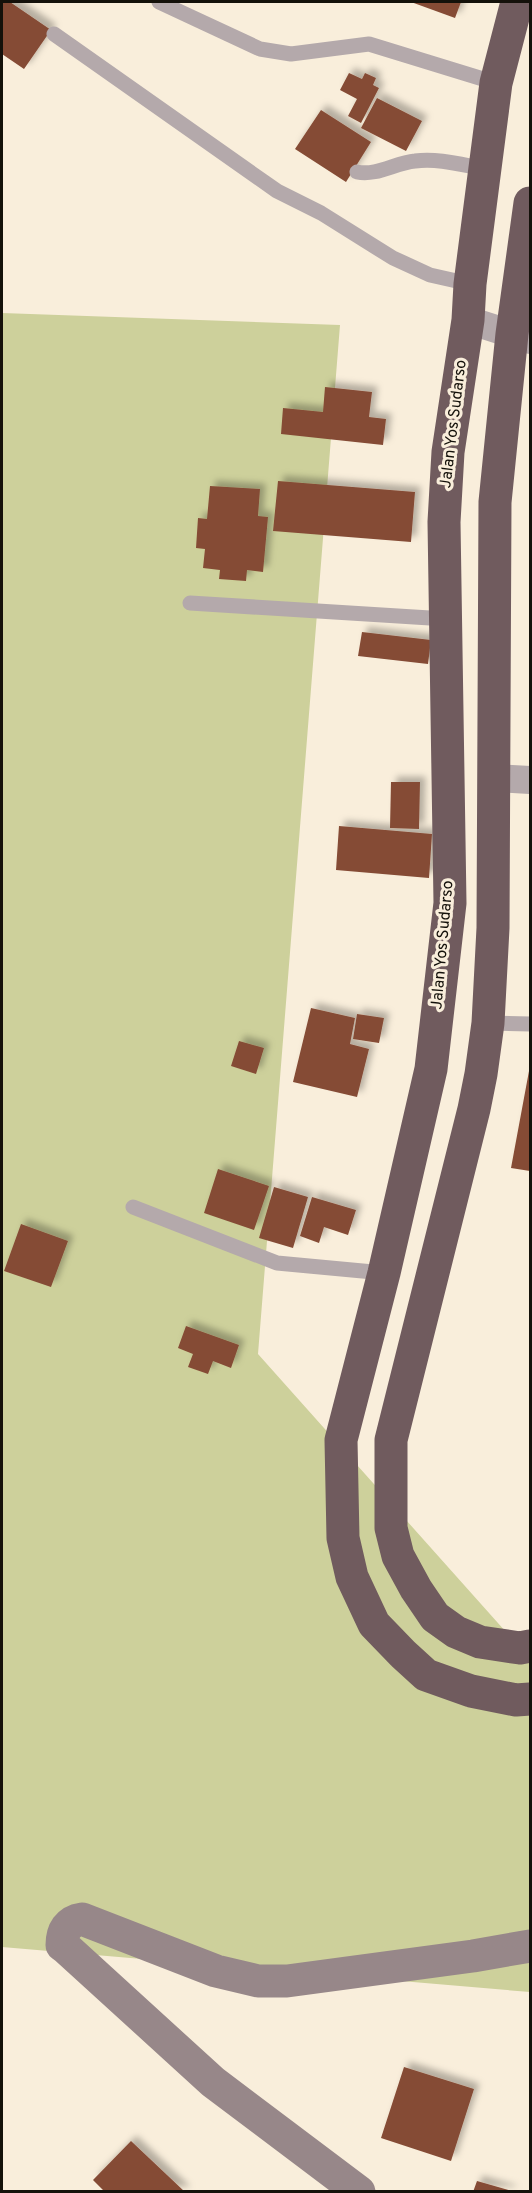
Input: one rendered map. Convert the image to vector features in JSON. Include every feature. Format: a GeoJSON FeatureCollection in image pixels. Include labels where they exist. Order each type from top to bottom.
{"type":"FeatureCollection","features":[{"type":"Feature","properties":{"kind":"highway","name":"Jalan Yos Sudarso"},"geometry":{"type":"LineString","coordinates":[[517,2],[495,83],[470,284],[468,320],[448,452],[444,522],[450,903],[431,1069],[384,1273],[341,1440],[343,1538],[352,1577],[374,1624],[402,1654],[426,1675],[471,1690],[516,1700],[531,1699]]}},
{"type":"Feature","properties":{"kind":"highway"},"geometry":{"type":"LineString","coordinates":[[531,203],[521,337],[495,502],[493,928],[488,1023],[474,1109],[391,1440],[391,1528],[398,1556],[416,1590],[435,1617],[456,1632],[480,1642],[519,1648],[531,1646]]}},
{"type":"Feature","properties":{"kind":"street"},"geometry":{"type":"LineString","coordinates":[[468,320],[521,337]]}},
{"type":"Feature","properties":{"kind":"street"},"geometry":{"type":"LineString","coordinates":[[494,778],[531,780]]}},
{"type":"Feature","properties":{"kind":"street"},"geometry":{"type":"LineString","coordinates":[[359,2192],[213,2082],[62,1945],[62,1935],[68,1926],[73,1920],[82,1919],[216,1971],[258,1981],[299,1980],[531,1946]]}},
{"type":"Feature","properties":{"kind":"lane"},"geometry":{"type":"LineString","coordinates":[[159,2],[260,49],[291,54],[369,44],[495,83]]}},
{"type":"Feature","properties":{"kind":"lane"},"geometry":{"type":"LineString","coordinates":[[54,34],[277,191],[321,213],[393,258],[430,275],[470,284]]}},
{"type":"Feature","properties":{"kind":"lane"},"geometry":{"type":"LineString","coordinates":[[357,172],[367,174],[412,161],[435,159],[485,169]]}},
{"type":"Feature","properties":{"kind":"lane"},"geometry":{"type":"LineString","coordinates":[[190,603],[446,620]]}},
{"type":"Feature","properties":{"kind":"lane"},"geometry":{"type":"LineString","coordinates":[[488,1023],[531,1024]]}},
{"type":"Feature","properties":{"kind":"lane"},"geometry":{"type":"LineString","coordinates":[[133,1207],[277,1263],[384,1273]]}},
{"type":"Feature","properties":{"kind":"green space"},"geometry":{"type":"Polygon","coordinates":[[[2,313],[340,325],[258,1354],[530,1659],[530,1992],[2,1947],[2,313]]]}},
{"type":"Feature","properties":{"kind":"building"},"geometry":{"type":"Polygon","coordinates":[[[2,2],[10,2],[51,30],[24,69],[2,54],[2,2]]]}},
{"type":"Feature","properties":{"kind":"building"},"geometry":{"type":"Polygon","coordinates":[[[411,2],[461,2],[455,18],[411,2]]]}},
{"type":"Feature","properties":{"kind":"building"},"geometry":{"type":"Polygon","coordinates":[[[349,73],[362,79],[365,73],[376,78],[373,85],[379,88],[361,123],[348,116],[357,99],[340,90],[349,73]]]}},
{"type":"Feature","properties":{"kind":"building"},"geometry":{"type":"Polygon","coordinates":[[[377,98],[422,121],[406,151],[361,128],[377,98]]]}},
{"type":"Feature","properties":{"kind":"building"},"geometry":{"type":"Polygon","coordinates":[[[321,110],[371,142],[346,182],[295,149],[321,110]]]}},
{"type":"Feature","properties":{"kind":"building"},"geometry":{"type":"Polygon","coordinates":[[[325,387],[372,392],[369,417],[386,419],[383,445],[281,434],[283,408],[323,412],[325,387]]]}},
{"type":"Feature","properties":{"kind":"building"},"geometry":{"type":"Polygon","coordinates":[[[278,481],[415,492],[411,542],[273,531],[278,481]]]}},
{"type":"Feature","properties":{"kind":"building"},"geometry":{"type":"Polygon","coordinates":[[[210,486],[260,489],[258,516],[268,517],[263,572],[247,570],[246,581],[219,579],[220,570],[203,568],[205,549],[196,548],[198,518],[207,519],[210,486]]]}},
{"type":"Feature","properties":{"kind":"building"},"geometry":{"type":"Polygon","coordinates":[[[362,632],[431,640],[428,664],[358,656],[362,632]]]}},
{"type":"Feature","properties":{"kind":"building"},"geometry":{"type":"Polygon","coordinates":[[[391,782],[420,782],[419,829],[390,828],[391,782]]]}},
{"type":"Feature","properties":{"kind":"building"},"geometry":{"type":"Polygon","coordinates":[[[339,826],[432,834],[429,878],[336,870],[339,826]]]}},
{"type":"Feature","properties":{"kind":"building"},"geometry":{"type":"Polygon","coordinates":[[[311,1008],[355,1018],[350,1044],[369,1049],[357,1097],[293,1082],[311,1008]]]}},
{"type":"Feature","properties":{"kind":"building"},"geometry":{"type":"Polygon","coordinates":[[[357,1014],[384,1018],[379,1043],[353,1039],[357,1014]]]}},
{"type":"Feature","properties":{"kind":"building"},"geometry":{"type":"Polygon","coordinates":[[[239,1041],[264,1048],[256,1074],[231,1066],[239,1041]]]}},
{"type":"Feature","properties":{"kind":"building"},"geometry":{"type":"Polygon","coordinates":[[[530,1071],[530,1171],[511,1168],[530,1071]]]}},
{"type":"Feature","properties":{"kind":"building"},"geometry":{"type":"Polygon","coordinates":[[[218,1169],[269,1186],[254,1230],[204,1213],[218,1169]]]}},
{"type":"Feature","properties":{"kind":"building"},"geometry":{"type":"Polygon","coordinates":[[[274,1187],[308,1197],[293,1248],[259,1238],[274,1187]]]}},
{"type":"Feature","properties":{"kind":"building"},"geometry":{"type":"Polygon","coordinates":[[[312,1197],[356,1210],[348,1235],[324,1227],[319,1243],[300,1236],[312,1197]]]}},
{"type":"Feature","properties":{"kind":"building"},"geometry":{"type":"Polygon","coordinates":[[[21,1224],[68,1241],[51,1287],[4,1271],[21,1224]]]}},
{"type":"Feature","properties":{"kind":"building"},"geometry":{"type":"Polygon","coordinates":[[[186,1326],[239,1345],[231,1368],[213,1361],[208,1374],[188,1367],[193,1354],[178,1348],[186,1326]]]}},
{"type":"Feature","properties":{"kind":"building"},"geometry":{"type":"Polygon","coordinates":[[[404,2067],[474,2089],[451,2161],[381,2138],[404,2067]]]}},
{"type":"Feature","properties":{"kind":"building"},"geometry":{"type":"Polygon","coordinates":[[[131,2141],[185,2192],[105,2192],[93,2180],[131,2141]]]}},
{"type":"Feature","properties":{"kind":"building"},"geometry":{"type":"Polygon","coordinates":[[[477,2181],[512,2191],[473,2192],[477,2181]]]}}]}
